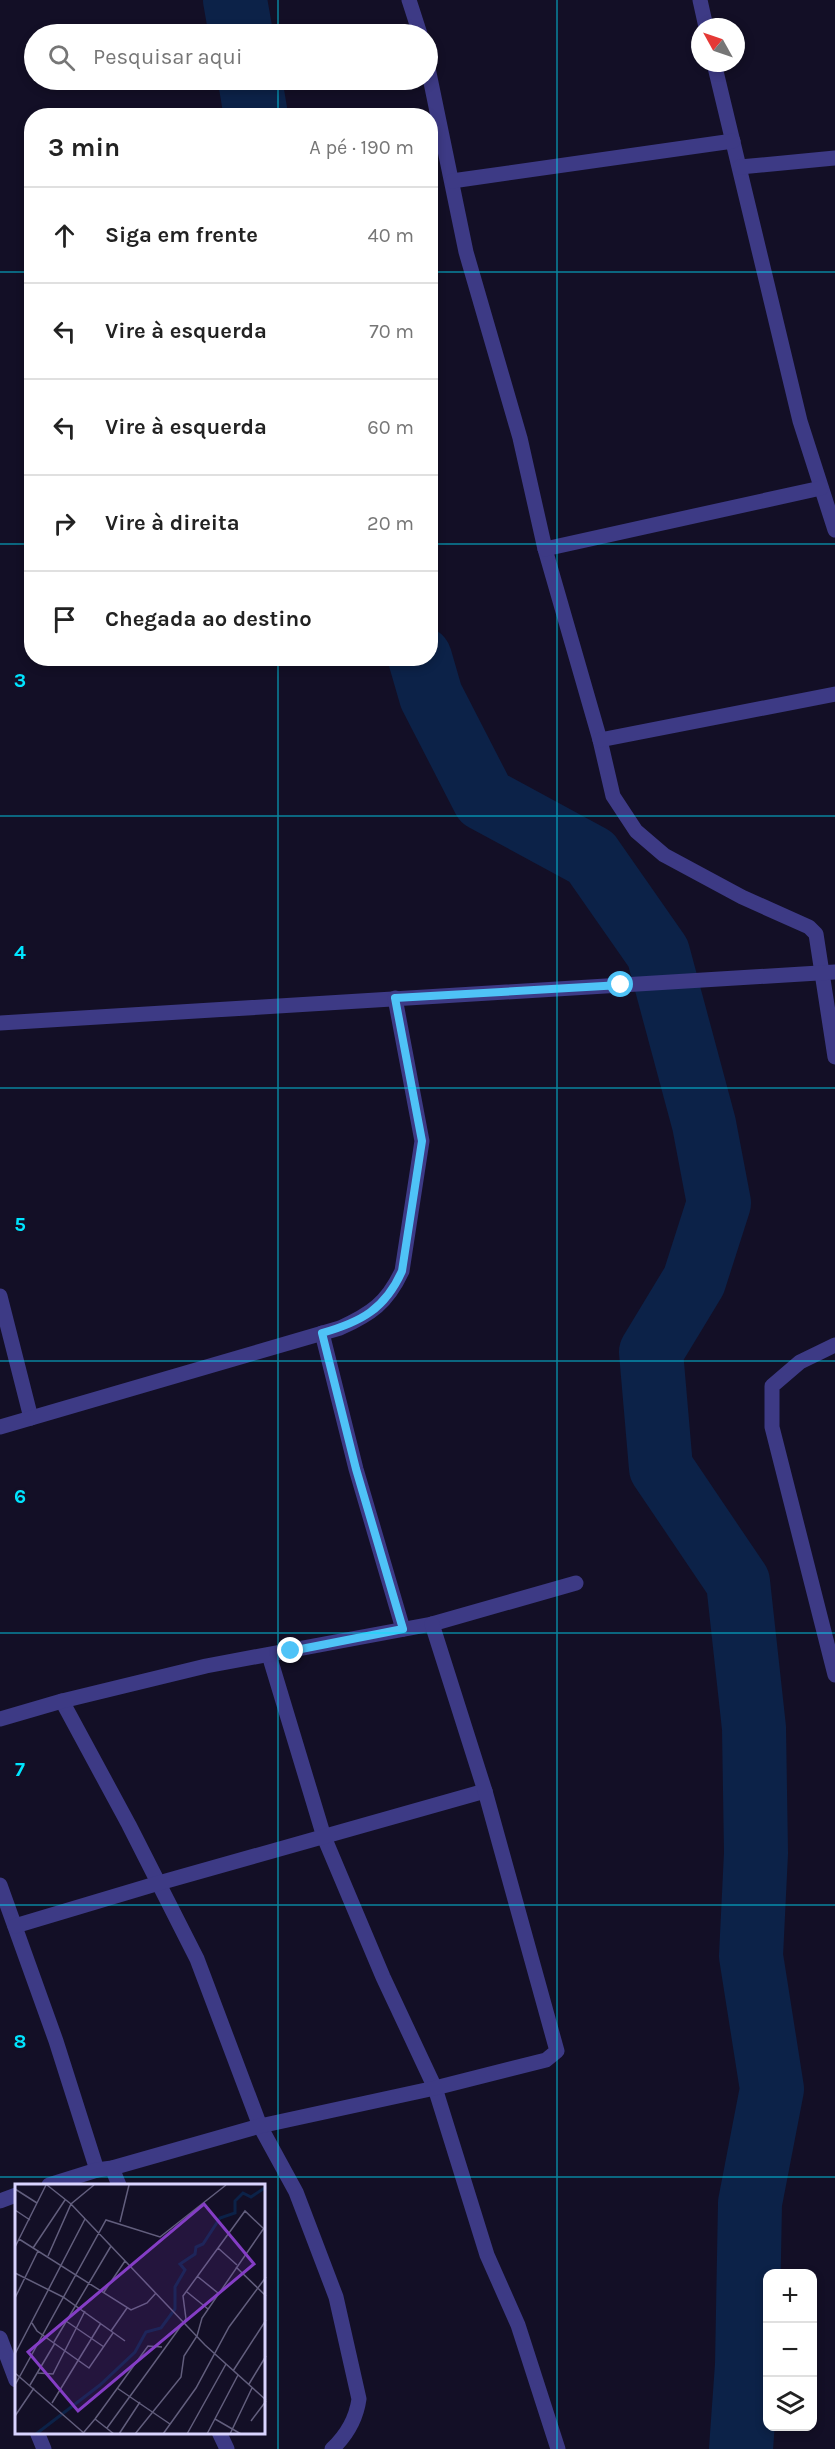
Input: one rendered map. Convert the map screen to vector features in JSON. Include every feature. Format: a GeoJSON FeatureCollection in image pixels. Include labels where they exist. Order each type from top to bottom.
{"type":"FeatureCollection","features":[{"type":"Feature","properties":{"kind":"street"},"geometry":{"type":"LineString","coordinates":[[410,0],[417,24]]}},
{"type":"Feature","properties":{"kind":"street"},"geometry":{"type":"LineString","coordinates":[[699,0],[704,18]]}},
{"type":"Feature","properties":{"kind":"street"},"geometry":{"type":"LineString","coordinates":[[716,72],[800,421],[835,530]]}},
{"type":"Feature","properties":{"kind":"street"},"geometry":{"type":"LineString","coordinates":[[433,90],[436,108]]}},
{"type":"Feature","properties":{"kind":"street"},"geometry":{"type":"LineString","coordinates":[[438,115],[466,252],[520,438],[545,549],[600,740],[613,796],[636,831],[663,855],[742,897],[808,927],[816,934],[828,973],[835,1057]]}},
{"type":"Feature","properties":{"kind":"street"},"geometry":{"type":"LineString","coordinates":[[452,181],[733,141]]}},
{"type":"Feature","properties":{"kind":"street"},"geometry":{"type":"LineString","coordinates":[[740,167],[835,158]]}},
{"type":"Feature","properties":{"kind":"street"},"geometry":{"type":"LineString","coordinates":[[545,549],[821,488]]}},
{"type":"Feature","properties":{"kind":"street"},"geometry":{"type":"LineString","coordinates":[[600,740],[835,694]]}},
{"type":"Feature","properties":{"kind":"street"},"geometry":{"type":"LineString","coordinates":[[0,1023],[828,973]]}},
{"type":"Feature","properties":{"kind":"street"},"geometry":{"type":"LineString","coordinates":[[0,1427],[322,1333],[366,1317],[383,1302],[395,1286],[402,1271],[422,1141],[395,998]]}},
{"type":"Feature","properties":{"kind":"street"},"geometry":{"type":"LineString","coordinates":[[0,1296],[31,1418]]}},
{"type":"Feature","properties":{"kind":"street"},"geometry":{"type":"LineString","coordinates":[[322,1333],[356,1469],[403,1629]]}},
{"type":"Feature","properties":{"kind":"street"},"geometry":{"type":"LineString","coordinates":[[835,1345],[800,1362],[772,1386],[772,1427],[835,1675]]}},
{"type":"Feature","properties":{"kind":"street"},"geometry":{"type":"LineString","coordinates":[[0,1719],[62,1701],[206,1666],[432,1624],[576,1583]]}},
{"type":"Feature","properties":{"kind":"street"},"geometry":{"type":"LineString","coordinates":[[52,2184],[260,2126],[435,2088],[546,2060],[557,2051],[485,1791],[432,1624]]}},
{"type":"Feature","properties":{"kind":"street"},"geometry":{"type":"LineString","coordinates":[[269,1655],[324,1837],[383,1977],[435,2088],[487,2255],[518,2325],[558,2449]]}},
{"type":"Feature","properties":{"kind":"street"},"geometry":{"type":"LineString","coordinates":[[62,1701],[197,1959],[260,2126],[296,2192],[336,2297],[359,2399],[357,2416],[342,2440],[332,2449]]}},
{"type":"Feature","properties":{"kind":"street"},"geometry":{"type":"LineString","coordinates":[[15,1926],[485,1791]]}},
{"type":"Feature","properties":{"kind":"street"},"geometry":{"type":"LineString","coordinates":[[0,1885],[105,2169],[118,2184]]}},
{"type":"Feature","properties":{"kind":"street"},"geometry":{"type":"LineString","coordinates":[[0,2201],[15,2195]]}},
{"type":"Feature","properties":{"kind":"street"},"geometry":{"type":"LineString","coordinates":[[0,2337],[15,2377]]}},
{"type":"Feature","properties":{"kind":"street"},"geometry":{"type":"LineString","coordinates":[[37,2434],[44,2449]]}},
{"type":"Feature","properties":{"kind":"street"},"geometry":{"type":"LineString","coordinates":[[219,2434],[226,2449]]}},
{"type":"Feature","properties":{"kind":"waterway"},"geometry":{"type":"LineString","coordinates":[[235,0],[239,24]]}},
{"type":"Feature","properties":{"kind":"waterway"},"geometry":{"type":"LineString","coordinates":[[252,90],[255,108]]}},
{"type":"Feature","properties":{"kind":"waterway"},"geometry":{"type":"LineString","coordinates":[[422,666],[431,696],[484,799],[591,857],[658,953],[704,1124],[719,1203],[694,1281],[651,1352],[661,1468],[738,1582],[754,1728],[756,1853],[751,1956],[772,2089],[750,2203],[747,2365],[741,2449]]}},
{"type":"Feature","properties":{"kind":"route"},"geometry":{"type":"LineString","coordinates":[[291,1651],[403,1629],[356,1469],[322,1333],[366,1317],[383,1302],[395,1286],[402,1271],[422,1141],[395,998],[621,985]]}}]}
